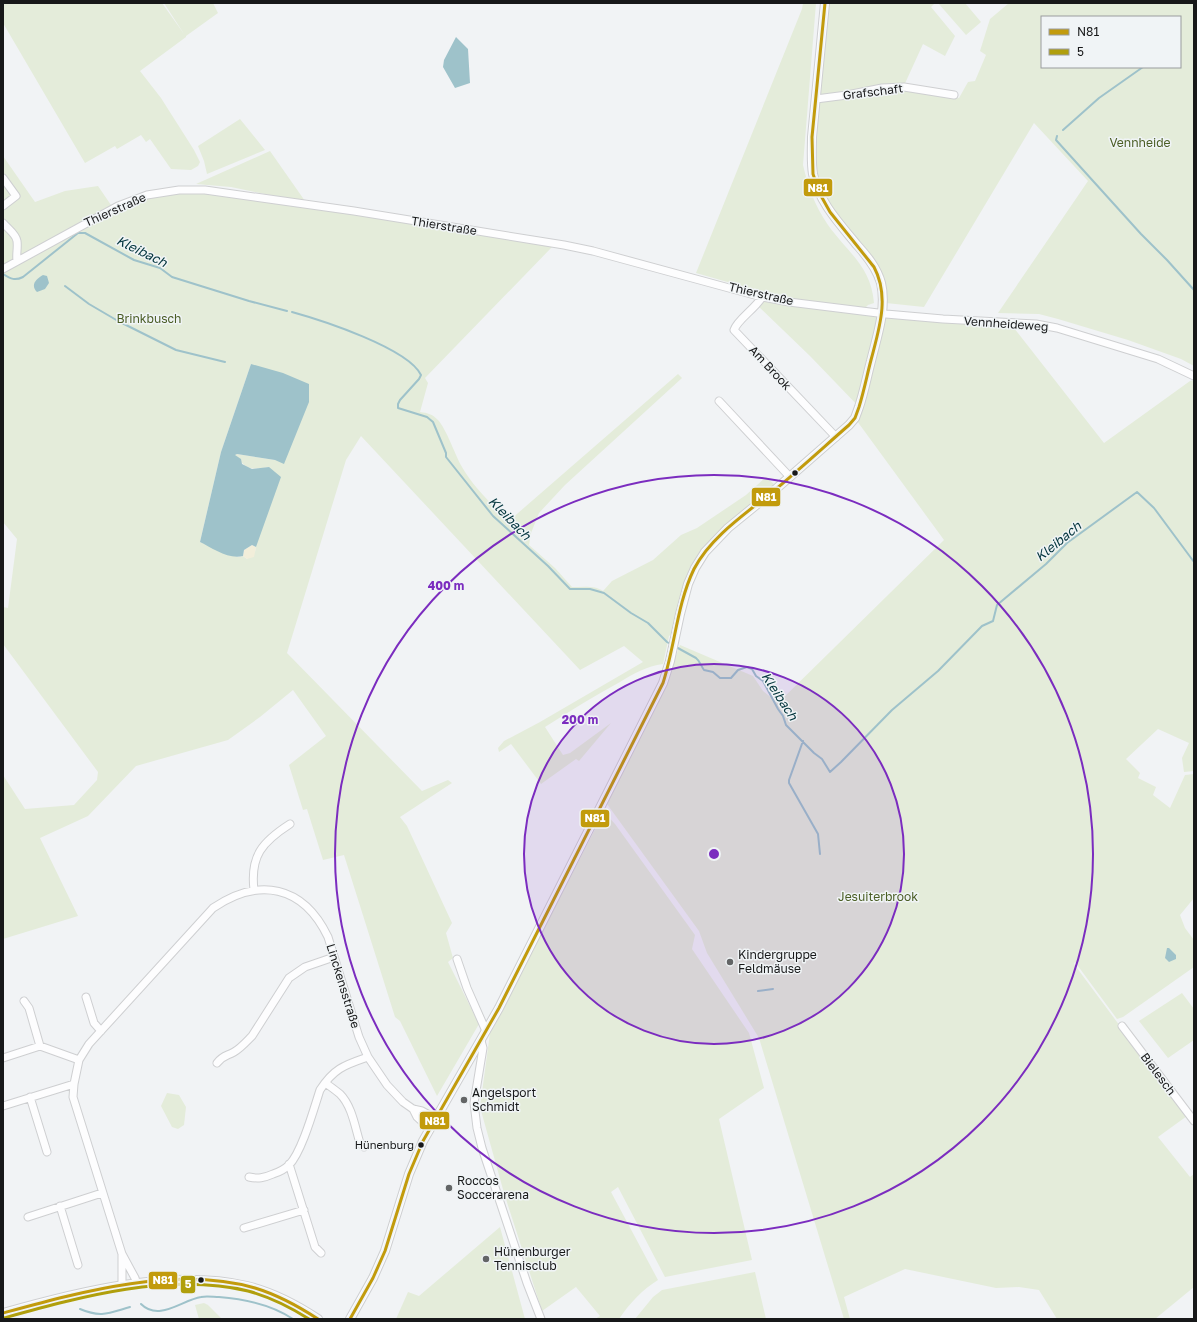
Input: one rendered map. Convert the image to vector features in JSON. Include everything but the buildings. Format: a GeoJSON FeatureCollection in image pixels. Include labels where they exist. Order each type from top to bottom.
{"type":"FeatureCollection","features":[{"type":"Feature","properties":{"kind":"street"},"geometry":{"type":"LineString","coordinates":[[350,1319],[373,1278],[385,1250],[409,1174],[429,1128],[481,1041],[517,974],[655,702],[663,683],[673,649],[688,584],[695,568],[705,552],[728,528],[836,437],[854,418],[859,408],[879,332],[882,313],[882,292],[881,282],[877,272],[863,252],[833,217],[823,202],[816,186],[813,174],[811,159],[825,3]]}},
{"type":"Feature","properties":{"kind":"street","name":"Grafschaft"},"geometry":{"type":"LineString","coordinates":[[816,99],[882,88],[904,87],[954,95]]}},
{"type":"Feature","properties":{"kind":"street"},"geometry":{"type":"LineString","coordinates":[[3,178],[16,196],[3,206]]}},
{"type":"Feature","properties":{"kind":"street","name":"Thierstraße"},"geometry":{"type":"LineString","coordinates":[[3,269],[124,204],[147,195],[196,189],[354,211],[564,245],[592,251],[762,297],[789,302],[882,313]]}},
{"type":"Feature","properties":{"kind":"street"},"geometry":{"type":"LineString","coordinates":[[3,223],[15,236],[17,241],[17,261]]}},
{"type":"Feature","properties":{"kind":"street","name":"Am Brook"},"geometry":{"type":"LineString","coordinates":[[762,297],[757,305],[736,325],[734,330],[836,437]]}},
{"type":"Feature","properties":{"kind":"street","name":"Vennheideweg"},"geometry":{"type":"LineString","coordinates":[[882,313],[943,319],[1012,322],[1058,328],[1158,359],[1194,376]]}},
{"type":"Feature","properties":{"kind":"street"},"geometry":{"type":"LineString","coordinates":[[719,401],[790,477]]}},
{"type":"Feature","properties":{"kind":"street"},"geometry":{"type":"LineString","coordinates":[[254,890],[254,868],[259,852],[271,838],[290,824]]}},
{"type":"Feature","properties":{"kind":"street","name":"Linckensstraße"},"geometry":{"type":"LineString","coordinates":[[137,1284],[133,1273],[122,1254],[73,1096],[79,1060],[89,1044],[213,908],[227,899],[241,893],[254,890],[269,890],[284,893],[302,902],[313,912],[328,936],[359,1037],[368,1057],[387,1085],[403,1102],[413,1109],[417,1117],[429,1128]]}},
{"type":"Feature","properties":{"kind":"street"},"geometry":{"type":"LineString","coordinates":[[217,1063],[222,1057],[245,1044],[252,1036],[289,978],[305,967],[334,957]]}},
{"type":"Feature","properties":{"kind":"street"},"geometry":{"type":"LineString","coordinates":[[457,959],[467,988],[486,1031]]}},
{"type":"Feature","properties":{"kind":"street"},"geometry":{"type":"LineString","coordinates":[[86,997],[94,1023],[101,1031]]}},
{"type":"Feature","properties":{"kind":"street"},"geometry":{"type":"LineString","coordinates":[[24,1001],[29,1008],[40,1046]]}},
{"type":"Feature","properties":{"kind":"street","name":"Bielesch"},"geometry":{"type":"LineString","coordinates":[[1122,1026],[1194,1121]]}},
{"type":"Feature","properties":{"kind":"street"},"geometry":{"type":"LineString","coordinates":[[481,1041],[483,1048],[474,1103],[477,1128],[484,1155],[527,1283],[541,1319]]}},
{"type":"Feature","properties":{"kind":"street"},"geometry":{"type":"LineString","coordinates":[[3,1058],[40,1046],[79,1060]]}},
{"type":"Feature","properties":{"kind":"street"},"geometry":{"type":"LineString","coordinates":[[249,1177],[258,1179],[278,1172],[289,1164],[298,1151],[320,1090],[330,1076],[340,1068],[368,1057]]}},
{"type":"Feature","properties":{"kind":"street"},"geometry":{"type":"LineString","coordinates":[[325,1083],[345,1100],[360,1143],[364,1147]]}},
{"type":"Feature","properties":{"kind":"street"},"geometry":{"type":"LineString","coordinates":[[3,1106],[74,1084]]}},
{"type":"Feature","properties":{"kind":"street"},"geometry":{"type":"LineString","coordinates":[[30,1097],[47,1152]]}},
{"type":"Feature","properties":{"kind":"street","name":"Linckensstraße"},"geometry":{"type":"LineString","coordinates":[[413,1109],[422,1110],[435,1118]]}},
{"type":"Feature","properties":{"kind":"street"},"geometry":{"type":"LineString","coordinates":[[289,1164],[315,1247],[321,1253]]}},
{"type":"Feature","properties":{"kind":"street"},"geometry":{"type":"LineString","coordinates":[[28,1217],[102,1192]]}},
{"type":"Feature","properties":{"kind":"street"},"geometry":{"type":"LineString","coordinates":[[60,1206],[78,1265]]}},
{"type":"Feature","properties":{"kind":"street"},"geometry":{"type":"LineString","coordinates":[[244,1228],[304,1210]]}},
{"type":"Feature","properties":{"kind":"street","name":"Linckensstraße"},"geometry":{"type":"LineString","coordinates":[[122,1254],[122,1285]]}},
{"type":"Feature","properties":{"kind":"street"},"geometry":{"type":"LineString","coordinates":[[3,1313],[67,1295],[122,1285],[184,1280],[214,1281],[236,1284],[269,1293],[318,1319]]}},
{"type":"Feature","properties":{"kind":"green space"},"geometry":{"type":"Polygon","coordinates":[[[3,3],[162,3],[184,34],[164,3],[213,3],[218,13],[140,71],[161,98],[194,150],[200,162],[198,166],[191,170],[171,169],[150,139],[146,142],[141,135],[117,149],[115,146],[85,163],[3,23],[3,3]]]}},
{"type":"Feature","properties":{"kind":"green space"},"geometry":{"type":"Polygon","coordinates":[[[803,3],[816,3],[803,165],[812,196],[819,211],[828,225],[863,269],[868,279],[872,290],[874,303],[868,305],[864,309],[790,300],[696,273],[802,9],[803,3]]]}},
{"type":"Feature","properties":{"kind":"green space","name":"Vennheide"},"geometry":{"type":"Polygon","coordinates":[[[828,3],[935,3],[931,7],[955,36],[945,56],[923,44],[902,90],[959,98],[968,82],[975,81],[986,55],[980,51],[990,19],[1009,3],[1194,3],[1194,366],[1181,359],[1128,340],[1058,319],[1039,314],[998,313],[1088,181],[1034,123],[924,307],[886,303],[885,284],[836,216],[819,184],[814,160],[828,3]]]}},
{"type":"Feature","properties":{"kind":"green space"},"geometry":{"type":"Polygon","coordinates":[[[938,3],[965,3],[981,22],[966,35],[938,3]]]}},
{"type":"Feature","properties":{"kind":"green space"},"geometry":{"type":"Polygon","coordinates":[[[240,119],[265,150],[207,174],[198,146],[240,119]]]}},
{"type":"Feature","properties":{"kind":"green space"},"geometry":{"type":"Polygon","coordinates":[[[270,151],[305,201],[231,187],[196,184],[270,151]]]}},
{"type":"Feature","properties":{"kind":"green space"},"geometry":{"type":"Polygon","coordinates":[[[3,156],[35,202],[65,191],[98,186],[111,205],[3,265],[3,156]]]}},
{"type":"Feature","properties":{"kind":"green space","name":"Brinkbusch"},"geometry":{"type":"Polygon","coordinates":[[[196,191],[425,225],[552,247],[425,378],[428,383],[420,412],[430,414],[438,420],[445,430],[462,467],[471,481],[490,503],[510,520],[678,374],[682,378],[565,485],[539,513],[531,533],[529,545],[555,568],[572,587],[592,587],[603,591],[612,581],[653,560],[681,535],[697,528],[746,495],[766,477],[775,485],[706,545],[699,554],[672,634],[669,636],[663,664],[646,668],[635,673],[591,698],[545,727],[563,755],[570,753],[611,723],[579,761],[576,759],[541,784],[511,744],[499,752],[498,748],[504,741],[540,722],[643,662],[624,646],[580,670],[361,436],[346,460],[287,653],[422,791],[448,780],[452,783],[400,817],[407,826],[452,923],[446,933],[453,958],[448,962],[479,1024],[437,1096],[400,1021],[395,1017],[344,855],[323,860],[307,809],[303,810],[289,765],[326,736],[293,690],[260,717],[228,740],[136,766],[88,816],[40,838],[78,916],[3,939],[3,775],[25,809],[74,805],[97,780],[98,772],[3,644],[3,607],[8,608],[17,539],[3,522],[3,273],[119,208],[147,198],[196,191]],[[251,364],[221,452],[200,542],[238,557],[243,556],[247,559],[255,552],[269,467],[250,468],[243,464],[234,455],[237,454],[275,460],[251,364]]]}},
{"type":"Feature","properties":{"kind":"green space","name":"Jesuiterbrook"},"geometry":{"type":"Polygon","coordinates":[[[761,299],[887,318],[1014,328],[1104,443],[1190,381],[1194,380],[1194,771],[1184,772],[1182,758],[1189,743],[1158,729],[1126,759],[1140,773],[1138,778],[1156,787],[1153,795],[1170,808],[1185,775],[1194,774],[1194,898],[1180,915],[1185,928],[1194,940],[1194,967],[1123,1017],[1117,1019],[1075,962],[1074,964],[1183,1111],[1184,1115],[1187,1116],[1158,1137],[1190,1177],[1194,1174],[1194,1287],[1155,1319],[1057,1319],[1039,1290],[1019,1287],[996,1288],[905,1269],[844,1297],[850,1319],[844,1319],[759,1038],[707,953],[699,931],[607,804],[659,701],[680,645],[753,676],[763,691],[778,703],[944,540],[857,421],[862,410],[810,356],[757,305],[761,299]]]}},
{"type":"Feature","properties":{"kind":"green space"},"geometry":{"type":"Polygon","coordinates":[[[604,812],[615,824],[695,935],[692,949],[749,1033],[764,1088],[719,1119],[752,1260],[665,1277],[618,1187],[611,1192],[658,1280],[637,1297],[619,1319],[595,1319],[600,1316],[576,1287],[542,1311],[504,1193],[480,1107],[490,1033],[604,812]]]}},
{"type":"Feature","properties":{"kind":"green space"},"geometry":{"type":"Polygon","coordinates":[[[1182,993],[1194,1009],[1194,1040],[1168,1058],[1139,1021],[1182,993]]]}},
{"type":"Feature","properties":{"kind":"green space"},"geometry":{"type":"Polygon","coordinates":[[[167,1093],[179,1095],[186,1107],[184,1125],[178,1129],[172,1127],[161,1106],[167,1093]]]}},
{"type":"Feature","properties":{"kind":"green space","name":"Hünenburger Tennisclub"},"geometry":{"type":"Polygon","coordinates":[[[500,1227],[525,1319],[396,1319],[408,1292],[419,1296],[500,1227]]]}},
{"type":"Feature","properties":{"kind":"green space"},"geometry":{"type":"Polygon","coordinates":[[[755,1272],[766,1319],[635,1319],[653,1297],[662,1290],[755,1272]]]}},
{"type":"Feature","properties":{"kind":"green space"},"geometry":{"type":"Polygon","coordinates":[[[204,1303],[222,1319],[199,1319],[195,1305],[204,1303]]]}},
{"type":"Feature","properties":{"kind":"sand"},"geometry":{"type":"Polygon","coordinates":[[[252,545],[256,547],[254,557],[247,559],[243,556],[244,550],[252,545]]]}},
{"type":"Feature","properties":{"kind":"water"},"geometry":{"type":"Polygon","coordinates":[[[456,37],[468,49],[470,83],[455,88],[443,67],[444,60],[456,37]]]}},
{"type":"Feature","properties":{"kind":"water"},"geometry":{"type":"Polygon","coordinates":[[[43,275],[47,276],[49,283],[45,289],[37,292],[34,287],[35,282],[43,275]]]}},
{"type":"Feature","properties":{"kind":"water"},"geometry":{"type":"Polygon","coordinates":[[[251,364],[283,373],[309,384],[309,402],[284,464],[275,460],[237,454],[235,455],[241,459],[242,464],[252,469],[269,467],[281,477],[256,547],[252,545],[244,550],[243,556],[238,557],[226,555],[200,542],[221,452],[251,364]]]}},
{"type":"Feature","properties":{"kind":"water"},"geometry":{"type":"Polygon","coordinates":[[[1167,948],[1169,948],[1176,955],[1176,959],[1169,962],[1165,958],[1167,948]]]}},
{"type":"Feature","properties":{"kind":"waterway"},"geometry":{"type":"LineString","coordinates":[[1063,130],[1099,98],[1142,68]]}},
{"type":"Feature","properties":{"kind":"waterway"},"geometry":{"type":"LineString","coordinates":[[1057,136],[1056,140],[1194,290]]}},
{"type":"Feature","properties":{"kind":"waterway","name":"Kleibach"},"geometry":{"type":"LineString","coordinates":[[3,274],[13,279],[23,277],[78,233],[85,233],[134,260],[160,268],[172,277],[287,311]]}},
{"type":"Feature","properties":{"kind":"waterway"},"geometry":{"type":"LineString","coordinates":[[65,286],[89,304],[118,321],[176,350],[225,362]]}},
{"type":"Feature","properties":{"kind":"waterway","name":"Kleibach"},"geometry":{"type":"LineString","coordinates":[[292,312],[323,321],[362,336],[382,345],[413,365],[421,375],[400,400],[398,408],[427,417],[433,422],[446,453],[446,457],[493,516],[548,566],[570,589],[590,589],[604,593],[631,613],[648,623],[672,645]]}},
{"type":"Feature","properties":{"kind":"waterway","name":"Kleibach"},"geometry":{"type":"LineString","coordinates":[[676,647],[696,658],[704,670],[713,672],[720,678],[731,678],[738,670],[747,667],[752,669],[756,676],[763,681],[783,716],[786,725],[822,759],[830,772],[892,710],[938,671],[982,626],[993,621],[997,605],[1046,564],[1067,543],[1137,492],[1154,508],[1194,562]]}},
{"type":"Feature","properties":{"kind":"waterway"},"geometry":{"type":"LineString","coordinates":[[803,741],[789,783],[818,834],[820,854]]}},
{"type":"Feature","properties":{"kind":"waterway"},"geometry":{"type":"LineString","coordinates":[[758,991],[773,989]]}},
{"type":"Feature","properties":{"kind":"waterway"},"geometry":{"type":"LineString","coordinates":[[141,1304],[148,1309],[155,1311],[171,1308],[201,1297],[229,1298],[267,1306],[293,1319]]}},
{"type":"Feature","properties":{"kind":"waterway"},"geometry":{"type":"LineString","coordinates":[[80,1309],[87,1312],[105,1314],[130,1307]]}},
{"type":"Feature","properties":{"kind":"transit line","name":"N81"},"geometry":{"type":"LineString","coordinates":[[350,1319],[373,1278],[385,1251],[409,1174],[423,1141],[499,1008],[663,683],[684,596],[694,569],[701,557],[720,535],[776,489],[849,425],[855,418],[859,407],[880,325],[882,301],[879,278],[874,267],[830,212],[820,194],[813,174],[812,137],[825,3]]}},
{"type":"Feature","properties":{"kind":"transit line","name":"N81"},"geometry":{"type":"LineString","coordinates":[[3,1313],[64,1297],[128,1284],[161,1280],[193,1279],[225,1282],[255,1288],[288,1301],[318,1319]]}},
{"type":"Feature","properties":{"kind":"transit line","name":"5"},"geometry":{"type":"LineString","coordinates":[[4,1318],[94,1295],[156,1286],[187,1284],[218,1286],[248,1291],[280,1303],[309,1319]]}},
{"type":"Feature","properties":{"kind":"place","name":"Kindergruppe Feldmäuse"},"geometry":{"type":"Point","coordinates":[730,962]}},
{"type":"Feature","properties":{"kind":"place","name":"Angelsport Schmidt"},"geometry":{"type":"Point","coordinates":[464,1100]}},
{"type":"Feature","properties":{"kind":"place","name":"Hünenburg"},"geometry":{"type":"Point","coordinates":[421,1145]}},
{"type":"Feature","properties":{"kind":"place","name":"Roccos Soccerarena"},"geometry":{"type":"Point","coordinates":[449,1188]}},
{"type":"Feature","properties":{"kind":"place","name":"Hünenburger Tennisclub"},"geometry":{"type":"Point","coordinates":[486,1259]}}]}
